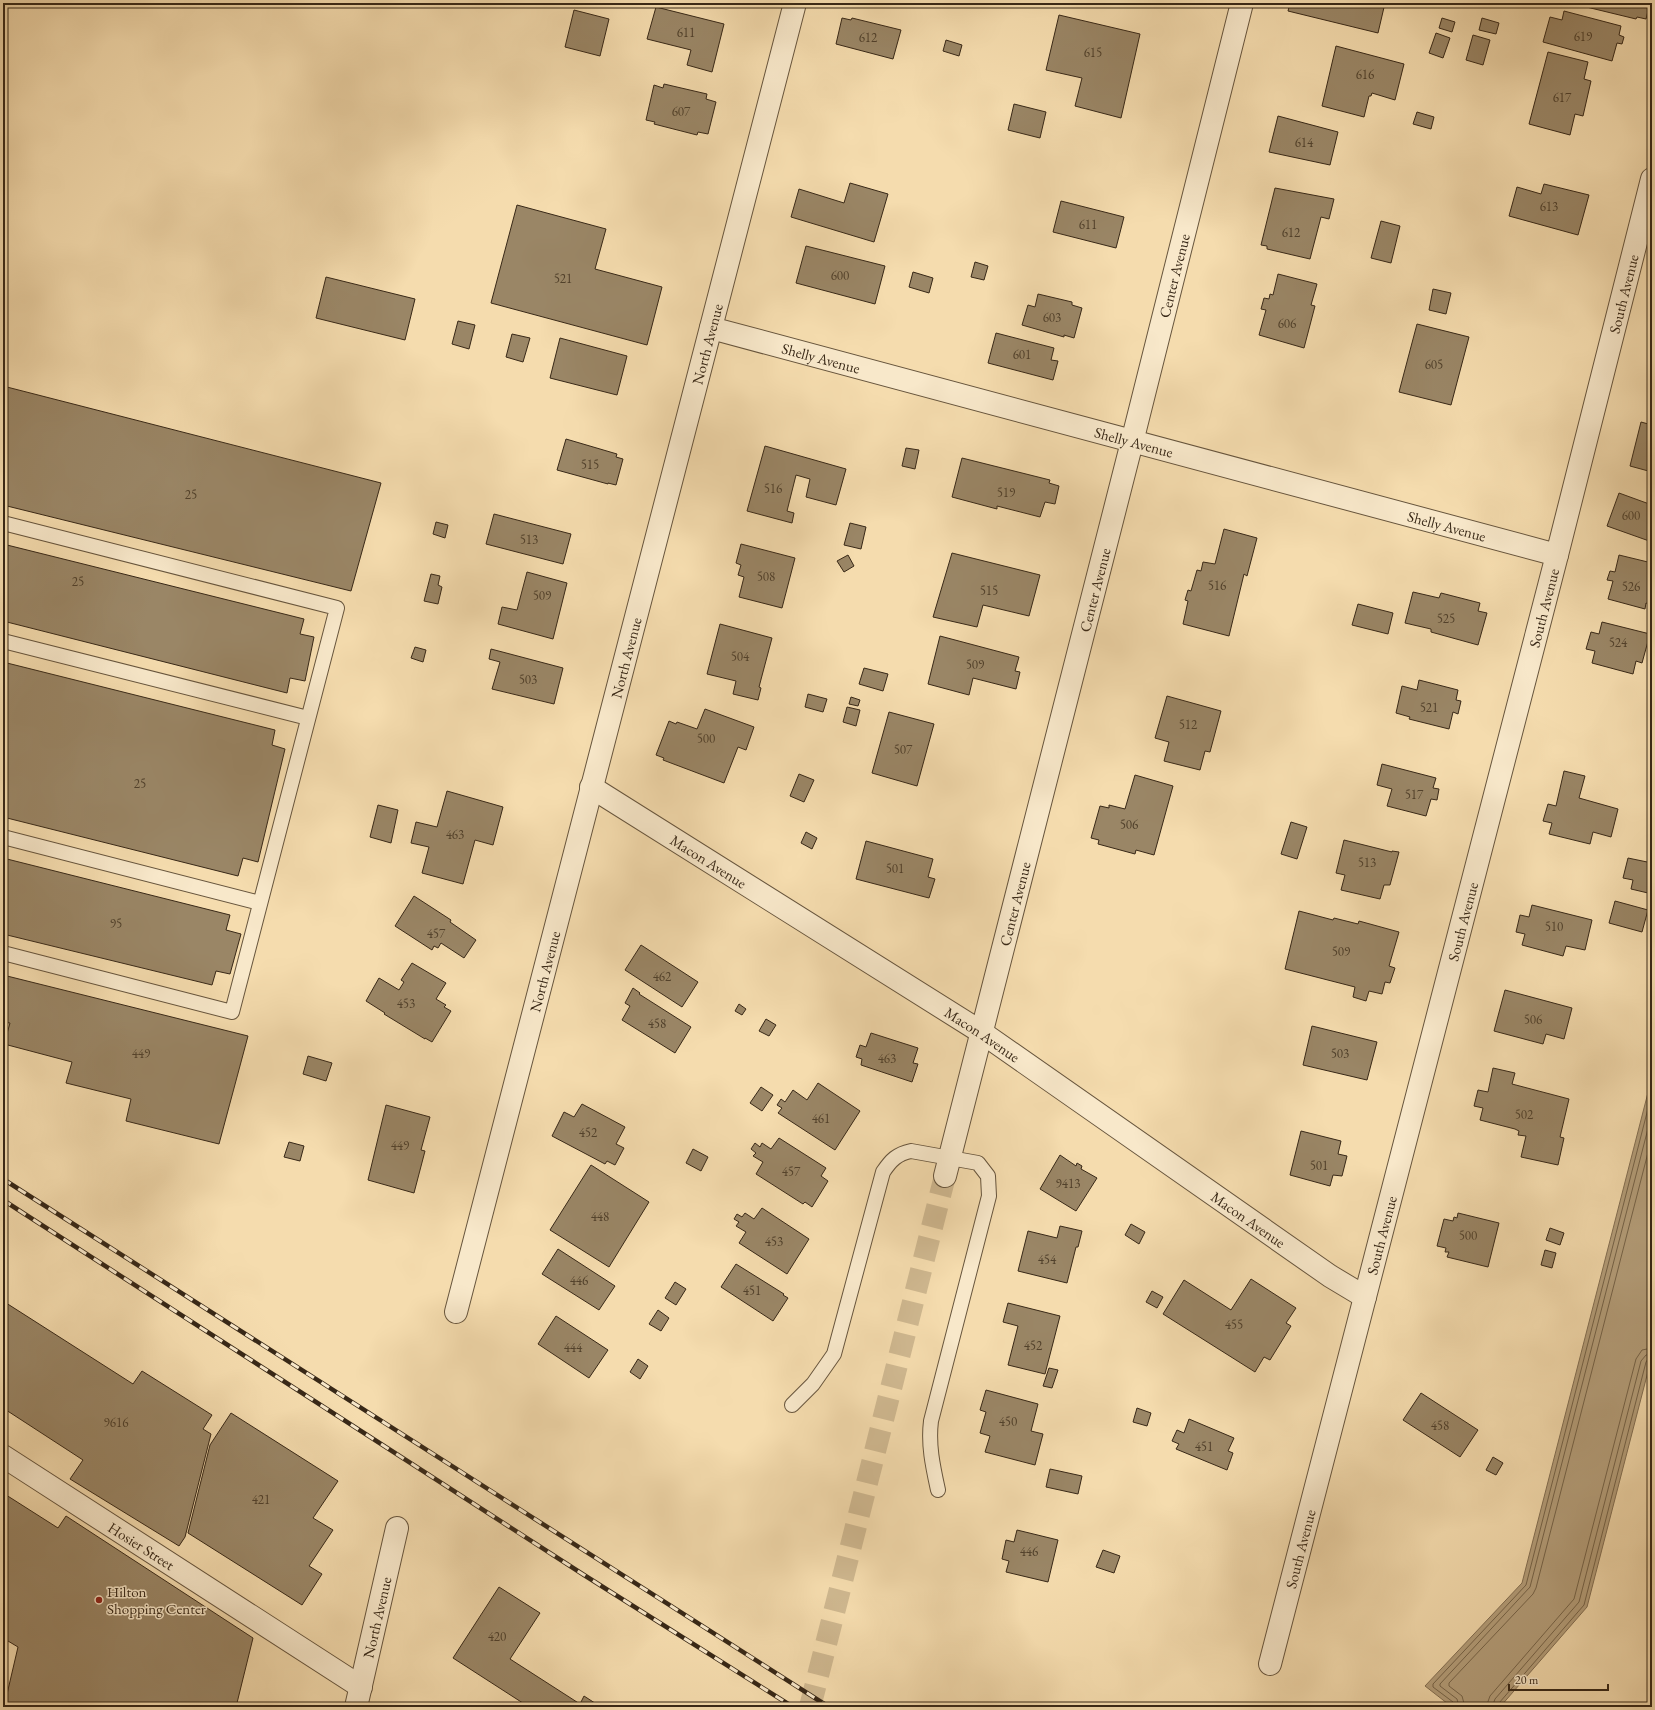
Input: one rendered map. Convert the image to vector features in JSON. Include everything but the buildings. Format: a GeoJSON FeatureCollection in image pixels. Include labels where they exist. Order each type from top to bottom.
{"type":"FeatureCollection","features":[{"type":"Feature","properties":{"kind":"street","name":"North Avenue"},"geometry":{"type":"LineString","coordinates":[[456,1312],[795,3]]}},
{"type":"Feature","properties":{"kind":"street","name":"Center Avenue"},"geometry":{"type":"LineString","coordinates":[[947,1167],[1132,442],[1242,3]]}},
{"type":"Feature","properties":{"kind":"street","name":"South Avenue"},"geometry":{"type":"LineString","coordinates":[[1270,1664],[1557,555],[1652,179]]}},
{"type":"Feature","properties":{"kind":"street","name":"Shelly Avenue"},"geometry":{"type":"LineString","coordinates":[[711,328],[1557,555]]}},
{"type":"Feature","properties":{"kind":"street","name":"Macon Avenue"},"geometry":{"type":"LineString","coordinates":[[591,787],[981,1032],[1330,1276],[1365,1297]]}},
{"type":"Feature","properties":{"kind":"street","name":"Hosier Street"},"geometry":{"type":"LineString","coordinates":[[3,1456],[359,1697]]}},
{"type":"Feature","properties":{"kind":"street","name":"North Avenue"},"geometry":{"type":"LineString","coordinates":[[359,1697],[397,1528]]}},
{"type":"Feature","properties":{"kind":"lane"},"geometry":{"type":"LineString","coordinates":[[3,523],[337,608],[232,1012],[3,954]]}},
{"type":"Feature","properties":{"kind":"lane"},"geometry":{"type":"LineString","coordinates":[[3,641],[308,718]]}},
{"type":"Feature","properties":{"kind":"lane"},"geometry":{"type":"LineString","coordinates":[[3,837],[260,903]]}},
{"type":"Feature","properties":{"kind":"lane"},"geometry":{"type":"LineString","coordinates":[[792,1405],[813,1384],[834,1354],[883,1172],[890,1160],[900,1153],[911,1151],[947,1167],[978,1163],[988,1176],[989,1196],[931,1421],[929,1438],[930,1452],[938,1490]]}},
{"type":"Feature","properties":{"kind":"water"},"geometry":{"type":"Polygon","coordinates":[[[1652,1077],[1652,1356],[1587,1607],[1500,1707],[1452,1707],[1425,1686],[1522,1583],[1652,1077]]]}},
{"type":"Feature","properties":{"kind":"tunnel"},"geometry":{"type":"LineString","coordinates":[[810,1707],[945,1176]]}},
{"type":"Feature","properties":{"kind":"railway"},"geometry":{"type":"LineString","coordinates":[[3,1179],[829,1707]]}},
{"type":"Feature","properties":{"kind":"railway"},"geometry":{"type":"LineString","coordinates":[[3,1200],[584,1575],[793,1707]]}},
{"type":"Feature","properties":{"kind":"place","name":"Hilton Shopping Center"},"geometry":{"type":"Point","coordinates":[99,1600]}}]}
